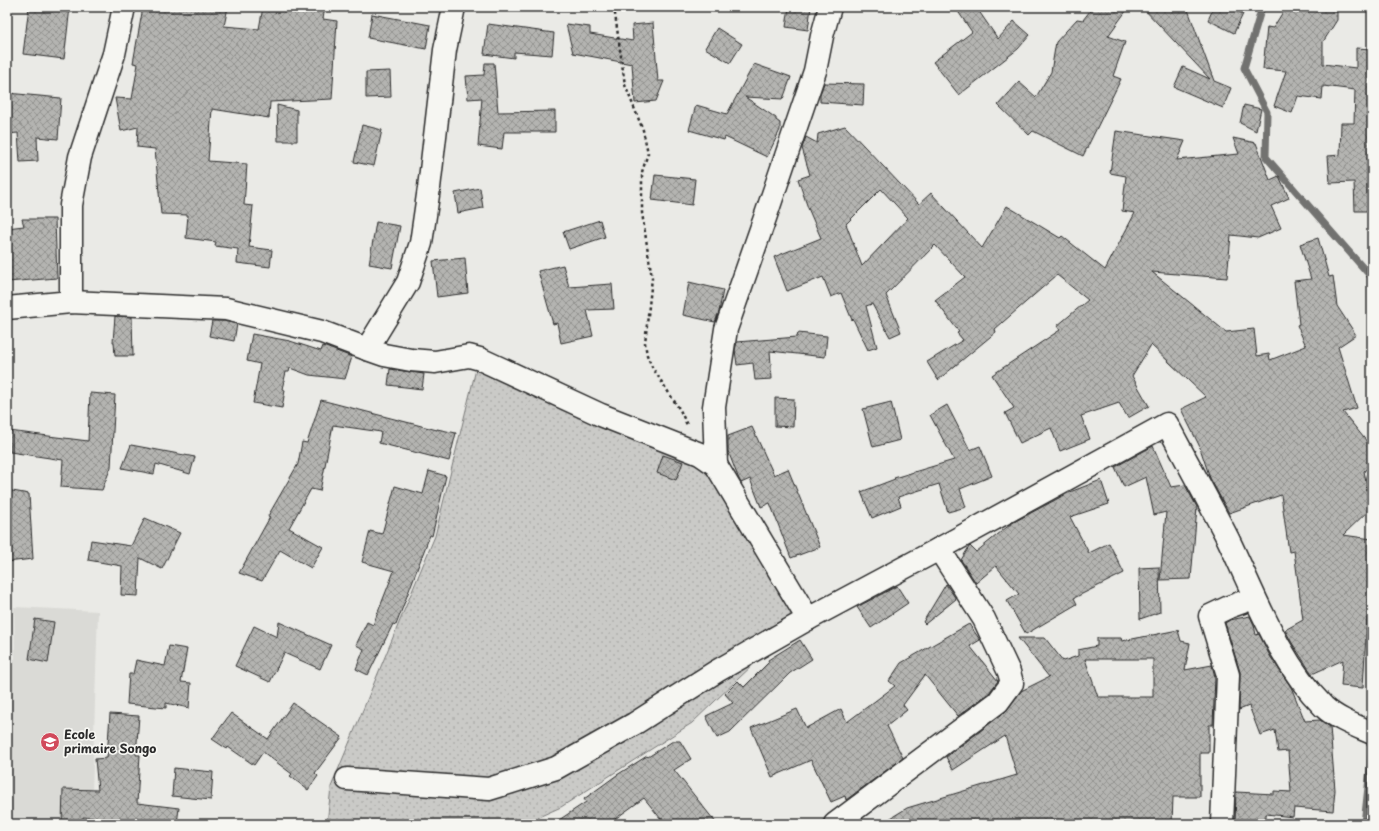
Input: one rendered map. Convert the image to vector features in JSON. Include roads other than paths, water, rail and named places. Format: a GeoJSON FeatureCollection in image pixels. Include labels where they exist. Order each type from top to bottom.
{"type":"FeatureCollection","features":[{"type":"Feature","properties":{"kind":"street"},"geometry":{"type":"LineString","coordinates":[[72,302],[71,204],[80,157],[114,54],[124,7]]}},
{"type":"Feature","properties":{"kind":"street"},"geometry":{"type":"LineString","coordinates":[[367,349],[408,282],[421,243],[445,50],[454,7]]}},
{"type":"Feature","properties":{"kind":"street"},"geometry":{"type":"LineString","coordinates":[[708,459],[726,329],[815,71],[830,7]]}},
{"type":"Feature","properties":{"kind":"street"},"geometry":{"type":"LineString","coordinates":[[7,308],[72,302],[226,309],[322,332],[384,355],[411,360],[435,362],[469,356],[480,358],[601,415],[708,459],[808,619]]}},
{"type":"Feature","properties":{"kind":"street"},"geometry":{"type":"LineString","coordinates":[[347,779],[489,788],[556,768],[634,724],[717,671],[808,619],[1167,424],[1228,540],[1254,598],[1284,654],[1307,688],[1326,708],[1350,723],[1372,733]]}},
{"type":"Feature","properties":{"kind":"street"},"geometry":{"type":"LineString","coordinates":[[835,824],[998,702],[1012,684],[1009,672],[984,619],[939,549]]}},
{"type":"Feature","properties":{"kind":"street"},"geometry":{"type":"LineString","coordinates":[[1222,824],[1228,675],[1210,616],[1254,598]]}},
{"type":"Feature","properties":{"kind":"waterway"},"geometry":{"type":"LineString","coordinates":[[1262,7],[1244,68],[1267,112],[1266,157],[1372,278]]}},
{"type":"Feature","properties":{"kind":"waterway"},"geometry":{"type":"LineString","coordinates":[[1364,824],[1372,750]]}},
{"type":"Feature","properties":{"kind":"place","name":"Ecole primaire Songo"},"geometry":{"type":"Point","coordinates":[50,742]}}]}
